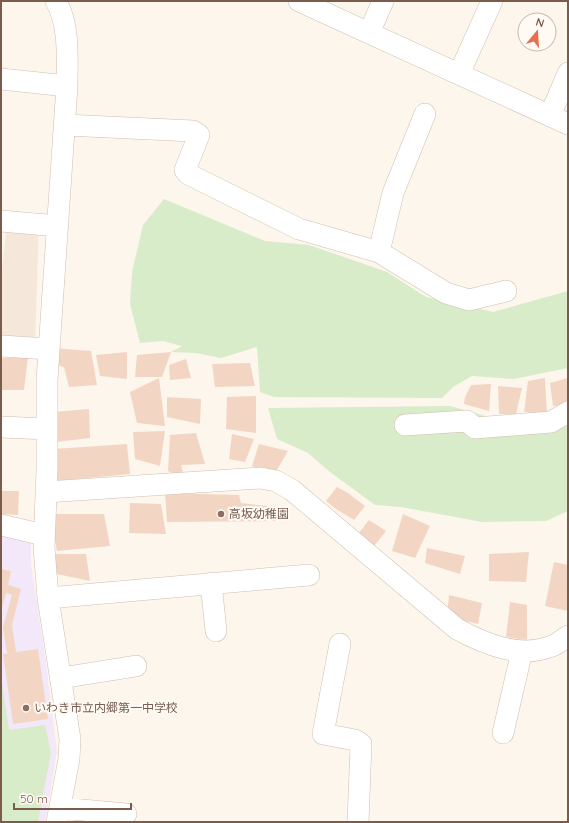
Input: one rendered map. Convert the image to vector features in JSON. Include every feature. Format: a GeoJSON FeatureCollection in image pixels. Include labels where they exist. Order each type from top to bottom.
{"type":"FeatureCollection","features":[{"type":"Feature","properties":{"kind":"street"},"geometry":{"type":"LineString","coordinates":[[56,1],[61,10],[65,25],[67,86],[47,380],[44,535],[48,598],[70,738],[69,759],[58,815],[126,814]]}},
{"type":"Feature","properties":{"kind":"street"},"geometry":{"type":"LineString","coordinates":[[299,1],[559,120],[568,73]]}},
{"type":"Feature","properties":{"kind":"street"},"geometry":{"type":"LineString","coordinates":[[369,33],[383,1]]}},
{"type":"Feature","properties":{"kind":"street"},"geometry":{"type":"LineString","coordinates":[[460,74],[492,1]]}},
{"type":"Feature","properties":{"kind":"street"},"geometry":{"type":"LineString","coordinates":[[1,79],[67,86]]}},
{"type":"Feature","properties":{"kind":"street"},"geometry":{"type":"LineString","coordinates":[[379,252],[393,193],[425,114]]}},
{"type":"Feature","properties":{"kind":"street"},"geometry":{"type":"LineString","coordinates":[[65,125],[193,131],[199,135],[185,170],[188,174],[299,229],[379,252],[446,293],[469,300],[506,291]]}},
{"type":"Feature","properties":{"kind":"street"},"geometry":{"type":"LineString","coordinates":[[1,221],[58,226]]}},
{"type":"Feature","properties":{"kind":"street"},"geometry":{"type":"LineString","coordinates":[[1,346],[49,349]]}},
{"type":"Feature","properties":{"kind":"street"},"geometry":{"type":"LineString","coordinates":[[405,425],[467,421],[475,428],[551,422],[568,412]]}},
{"type":"Feature","properties":{"kind":"street"},"geometry":{"type":"LineString","coordinates":[[1,427],[47,429]]}},
{"type":"Feature","properties":{"kind":"street"},"geometry":{"type":"LineString","coordinates":[[46,492],[261,478],[276,482],[292,490],[457,629],[480,641],[494,646],[522,651],[552,646],[568,636]]}},
{"type":"Feature","properties":{"kind":"street"},"geometry":{"type":"LineString","coordinates":[[1,525],[44,535]]}},
{"type":"Feature","properties":{"kind":"street"},"geometry":{"type":"LineString","coordinates":[[48,598],[309,575]]}},
{"type":"Feature","properties":{"kind":"street"},"geometry":{"type":"LineString","coordinates":[[211,584],[216,631]]}},
{"type":"Feature","properties":{"kind":"street"},"geometry":{"type":"LineString","coordinates":[[340,644],[323,734],[355,740],[361,744],[358,822]]}},
{"type":"Feature","properties":{"kind":"street"},"geometry":{"type":"LineString","coordinates":[[503,733],[522,651]]}},
{"type":"Feature","properties":{"kind":"street"},"geometry":{"type":"LineString","coordinates":[[61,678],[136,666]]}},
{"type":"Feature","properties":{"kind":"shaded area"},"geometry":{"type":"Polygon","coordinates":[[[7,225],[39,225],[35,343],[1,340],[1,278],[7,225]]]}},
{"type":"Feature","properties":{"kind":"shaded area","name":"いわき市立内郷第一中学校"},"geometry":{"type":"Polygon","coordinates":[[[1,534],[31,542],[31,564],[46,663],[57,752],[45,822],[1,822],[1,534]]]}},
{"type":"Feature","properties":{"kind":"green space"},"geometry":{"type":"Polygon","coordinates":[[[164,199],[265,241],[309,245],[387,272],[426,297],[493,312],[568,291],[568,368],[514,379],[472,376],[453,387],[442,398],[274,397],[260,392],[257,347],[221,358],[196,353],[171,352],[182,346],[163,341],[140,343],[130,304],[132,272],[143,225],[164,199]]]}},
{"type":"Feature","properties":{"kind":"green space"},"geometry":{"type":"Polygon","coordinates":[[[450,406],[533,429],[557,429],[568,426],[568,511],[546,521],[482,522],[401,507],[375,505],[330,472],[308,453],[277,439],[268,408],[450,406]]]}},
{"type":"Feature","properties":{"kind":"green space"},"geometry":{"type":"Polygon","coordinates":[[[1,676],[9,730],[45,725],[51,753],[38,822],[1,822],[1,676]]]}},
{"type":"Feature","properties":{"kind":"building"},"geometry":{"type":"Polygon","coordinates":[[[53,348],[91,351],[97,385],[69,387],[64,367],[55,365],[53,348]]]}},
{"type":"Feature","properties":{"kind":"building"},"geometry":{"type":"Polygon","coordinates":[[[127,352],[127,379],[100,376],[96,355],[127,352]]]}},
{"type":"Feature","properties":{"kind":"building"},"geometry":{"type":"Polygon","coordinates":[[[171,352],[162,377],[135,377],[137,355],[171,352]]]}},
{"type":"Feature","properties":{"kind":"building"},"geometry":{"type":"Polygon","coordinates":[[[28,357],[24,390],[1,390],[1,358],[28,357]]]}},
{"type":"Feature","properties":{"kind":"building"},"geometry":{"type":"Polygon","coordinates":[[[186,359],[191,378],[170,380],[169,365],[186,359]]]}},
{"type":"Feature","properties":{"kind":"building"},"geometry":{"type":"Polygon","coordinates":[[[250,363],[255,386],[215,387],[212,364],[250,363]]]}},
{"type":"Feature","properties":{"kind":"building"},"geometry":{"type":"Polygon","coordinates":[[[159,378],[165,426],[137,423],[130,392],[159,378]]]}},
{"type":"Feature","properties":{"kind":"building"},"geometry":{"type":"Polygon","coordinates":[[[545,378],[547,414],[524,412],[528,381],[545,378]]]}},
{"type":"Feature","properties":{"kind":"building"},"geometry":{"type":"Polygon","coordinates":[[[568,378],[568,405],[553,406],[550,383],[568,378]]]}},
{"type":"Feature","properties":{"kind":"building"},"geometry":{"type":"Polygon","coordinates":[[[491,384],[489,411],[464,404],[465,397],[471,385],[491,384]]]}},
{"type":"Feature","properties":{"kind":"building"},"geometry":{"type":"Polygon","coordinates":[[[498,386],[522,388],[516,414],[499,414],[498,386]]]}},
{"type":"Feature","properties":{"kind":"building"},"geometry":{"type":"Polygon","coordinates":[[[256,396],[256,433],[226,429],[227,397],[256,396]]]}},
{"type":"Feature","properties":{"kind":"building"},"geometry":{"type":"Polygon","coordinates":[[[167,397],[201,399],[200,424],[167,417],[167,397]]]}},
{"type":"Feature","properties":{"kind":"building"},"geometry":{"type":"Polygon","coordinates":[[[89,409],[90,438],[56,442],[54,412],[89,409]]]}},
{"type":"Feature","properties":{"kind":"building"},"geometry":{"type":"Polygon","coordinates":[[[165,431],[160,466],[135,459],[133,432],[165,431]]]}},
{"type":"Feature","properties":{"kind":"building"},"geometry":{"type":"Polygon","coordinates":[[[196,433],[205,464],[181,465],[185,479],[168,471],[170,435],[196,433]]]}},
{"type":"Feature","properties":{"kind":"building"},"geometry":{"type":"Polygon","coordinates":[[[232,434],[254,439],[245,462],[229,459],[232,434]]]}},
{"type":"Feature","properties":{"kind":"building"},"geometry":{"type":"Polygon","coordinates":[[[127,444],[130,474],[56,481],[54,449],[127,444]]]}},
{"type":"Feature","properties":{"kind":"building"},"geometry":{"type":"Polygon","coordinates":[[[259,444],[288,451],[274,475],[252,466],[259,444]]]}},
{"type":"Feature","properties":{"kind":"building"},"geometry":{"type":"Polygon","coordinates":[[[337,487],[348,493],[365,506],[354,520],[326,501],[337,487]]]}},
{"type":"Feature","properties":{"kind":"building"},"geometry":{"type":"Polygon","coordinates":[[[1,491],[19,491],[18,515],[1,514],[1,491]]]}},
{"type":"Feature","properties":{"kind":"building","name":"高坂幼稚園"},"geometry":{"type":"Polygon","coordinates":[[[165,493],[239,495],[241,503],[276,507],[276,521],[167,522],[165,493]]]}},
{"type":"Feature","properties":{"kind":"building"},"geometry":{"type":"Polygon","coordinates":[[[130,503],[161,504],[166,534],[129,533],[130,503]]]}},
{"type":"Feature","properties":{"kind":"building"},"geometry":{"type":"Polygon","coordinates":[[[50,514],[104,514],[110,546],[57,551],[50,514]]]}},
{"type":"Feature","properties":{"kind":"building"},"geometry":{"type":"Polygon","coordinates":[[[403,514],[430,526],[415,558],[392,551],[403,514]]]}},
{"type":"Feature","properties":{"kind":"building"},"geometry":{"type":"Polygon","coordinates":[[[369,520],[386,531],[371,550],[355,538],[369,520]]]}},
{"type":"Feature","properties":{"kind":"building"},"geometry":{"type":"Polygon","coordinates":[[[427,548],[465,556],[460,574],[425,563],[427,548]]]}},
{"type":"Feature","properties":{"kind":"building"},"geometry":{"type":"Polygon","coordinates":[[[529,552],[526,582],[489,581],[489,554],[529,552]]]}},
{"type":"Feature","properties":{"kind":"building"},"geometry":{"type":"Polygon","coordinates":[[[51,554],[86,554],[90,581],[52,573],[51,554]]]}},
{"type":"Feature","properties":{"kind":"building"},"geometry":{"type":"Polygon","coordinates":[[[554,562],[568,565],[568,611],[545,606],[554,562]]]}},
{"type":"Feature","properties":{"kind":"building"},"geometry":{"type":"Polygon","coordinates":[[[1,569],[11,571],[8,585],[21,589],[12,625],[16,652],[38,649],[48,719],[13,724],[3,654],[7,654],[3,627],[12,595],[6,593],[1,608],[1,569]]]}},
{"type":"Feature","properties":{"kind":"building"},"geometry":{"type":"Polygon","coordinates":[[[449,595],[482,603],[478,624],[447,617],[449,595]]]}},
{"type":"Feature","properties":{"kind":"building"},"geometry":{"type":"Polygon","coordinates":[[[510,602],[527,605],[527,640],[506,637],[510,602]]]}},
{"type":"Feature","properties":{"kind":"place","name":"高坂幼稚園"},"geometry":{"type":"Point","coordinates":[221,514]}},
{"type":"Feature","properties":{"kind":"place","name":"いわき市立内郷第一中学校"},"geometry":{"type":"Point","coordinates":[26,708]}}]}
